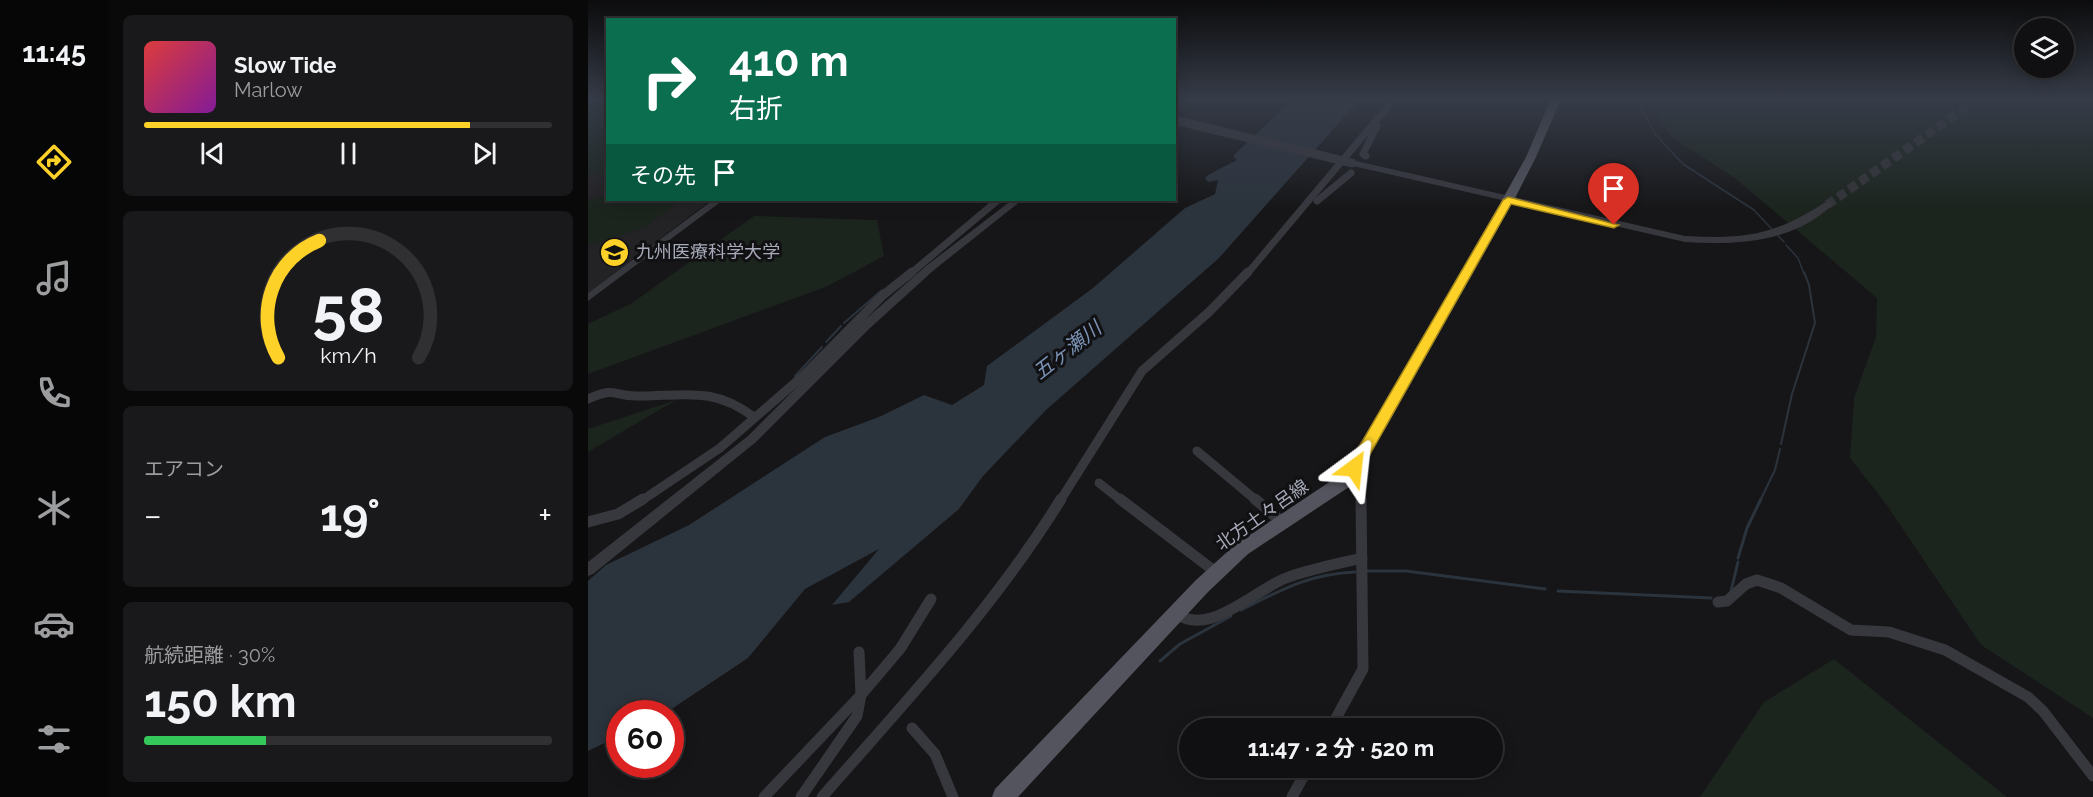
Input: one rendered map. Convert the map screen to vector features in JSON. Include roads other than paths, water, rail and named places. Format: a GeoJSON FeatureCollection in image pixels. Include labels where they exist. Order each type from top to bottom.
{"type":"FeatureCollection","features":[{"type":"Feature","properties":{"kind":"main road","name":"北方土々呂線"},"geometry":{"type":"LineString","coordinates":[[1003,797],[1216,573],[1242,549],[1335,489],[1354,468],[1508,200],[1540,136]]}},
{"type":"Feature","properties":{"kind":"street"},"geometry":{"type":"LineString","coordinates":[[1241,136],[1508,200],[1685,239],[1717,241],[1770,236],[1800,224],[1827,205]]}},
{"type":"Feature","properties":{"kind":"street"},"geometry":{"type":"LineString","coordinates":[[822,797],[950,651],[1001,588],[1033,545],[1119,404],[1142,371],[1209,312],[1305,209],[1364,136]]}},
{"type":"Feature","properties":{"kind":"street"},"geometry":{"type":"LineString","coordinates":[[1366,156],[1363,154],[1372,136]]}},
{"type":"Feature","properties":{"kind":"street"},"geometry":{"type":"LineString","coordinates":[[1305,209],[1351,173]]}},
{"type":"Feature","properties":{"kind":"street"},"geometry":{"type":"LineString","coordinates":[[588,298],[717,201]]}},
{"type":"Feature","properties":{"kind":"street"},"geometry":{"type":"LineString","coordinates":[[588,522],[618,514],[632,507],[720,448],[804,375],[882,296],[963,232],[997,201]]}},
{"type":"Feature","properties":{"kind":"street"},"geometry":{"type":"LineString","coordinates":[[588,570],[732,456],[865,326],[930,268],[1016,201]]}},
{"type":"Feature","properties":{"kind":"street"},"geometry":{"type":"LineString","coordinates":[[588,399],[608,390],[634,396],[704,394],[735,403],[754,417]]}},
{"type":"Feature","properties":{"kind":"street"},"geometry":{"type":"LineString","coordinates":[[720,448],[732,456]]}},
{"type":"Feature","properties":{"kind":"street"},"geometry":{"type":"LineString","coordinates":[[1197,452],[1282,522]]}},
{"type":"Feature","properties":{"kind":"street"},"geometry":{"type":"LineString","coordinates":[[1336,718],[1364,669],[1361,475],[1354,468]]}},
{"type":"Feature","properties":{"kind":"street"},"geometry":{"type":"LineString","coordinates":[[1099,483],[1216,573]]}},
{"type":"Feature","properties":{"kind":"street"},"geometry":{"type":"LineString","coordinates":[[1176,613],[1192,623],[1200,622],[1213,618],[1286,579],[1362,558]]}},
{"type":"Feature","properties":{"kind":"street"},"geometry":{"type":"LineString","coordinates":[[1718,603],[1727,601],[1746,584],[1757,580],[1781,588],[1851,630],[1889,632],[1945,650],[2028,697],[2043,711],[2093,776]]}},
{"type":"Feature","properties":{"kind":"street"},"geometry":{"type":"LineString","coordinates":[[764,797],[861,695],[900,649],[931,599]]}},
{"type":"Feature","properties":{"kind":"street"},"geometry":{"type":"LineString","coordinates":[[801,797],[857,716],[861,695],[859,652]]}},
{"type":"Feature","properties":{"kind":"street"},"geometry":{"type":"LineString","coordinates":[[912,728],[935,754],[953,797]]}},
{"type":"Feature","properties":{"kind":"street"},"geometry":{"type":"LineString","coordinates":[[1292,797],[1302,778]]}},
{"type":"Feature","properties":{"kind":"water","name":"五ヶ瀬川"},"geometry":{"type":"Polygon","coordinates":[[[1254,136],[1327,136],[1219,258],[1046,410],[983,476],[959,509],[849,602],[832,605],[879,549],[805,589],[748,658],[684,701],[606,700],[606,742],[588,751],[588,581],[606,565],[689,525],[825,437],[879,417],[924,395],[952,405],[984,385],[987,366],[1093,288],[1185,208],[1215,194],[1218,180],[1208,182],[1205,178],[1237,160],[1233,156],[1254,136]]]}},
{"type":"Feature","properties":{"kind":"waterway"},"geometry":{"type":"LineString","coordinates":[[1657,136],[1683,164],[1754,210],[1784,242]]}},
{"type":"Feature","properties":{"kind":"waterway"},"geometry":{"type":"LineString","coordinates":[[1786,245],[1798,258],[1804,274]]}},
{"type":"Feature","properties":{"kind":"waterway"},"geometry":{"type":"LineString","coordinates":[[1781,444],[1792,394],[1815,323],[1809,285],[1804,272]]}},
{"type":"Feature","properties":{"kind":"waterway"},"geometry":{"type":"LineString","coordinates":[[844,323],[882,290]]}},
{"type":"Feature","properties":{"kind":"waterway"},"geometry":{"type":"LineString","coordinates":[[826,342],[841,326]]}},
{"type":"Feature","properties":{"kind":"waterway"},"geometry":{"type":"LineString","coordinates":[[795,376],[822,347]]}},
{"type":"Feature","properties":{"kind":"waterway"},"geometry":{"type":"LineString","coordinates":[[1760,501],[1775,470],[1780,449]]}},
{"type":"Feature","properties":{"kind":"waterway"},"geometry":{"type":"LineString","coordinates":[[1738,558],[1747,528],[1761,499]]}},
{"type":"Feature","properties":{"kind":"waterway"},"geometry":{"type":"LineString","coordinates":[[1731,591],[1738,562]]}},
{"type":"Feature","properties":{"kind":"waterway"},"geometry":{"type":"LineString","coordinates":[[1367,571],[1406,571],[1545,589]]}},
{"type":"Feature","properties":{"kind":"waterway"},"geometry":{"type":"LineString","coordinates":[[1241,610],[1309,580],[1355,572]]}},
{"type":"Feature","properties":{"kind":"waterway"},"geometry":{"type":"LineString","coordinates":[[1558,591],[1711,598]]}},
{"type":"Feature","properties":{"kind":"waterway"},"geometry":{"type":"LineString","coordinates":[[1160,661],[1180,644],[1231,616]]}},
{"type":"Feature","properties":{"kind":"tunnel"},"geometry":{"type":"LineString","coordinates":[[1827,205],[1925,136]]}},
{"type":"Feature","properties":{"kind":"place","name":"九州医療科学大学"},"geometry":{"type":"Point","coordinates":[615,252]}}]}
